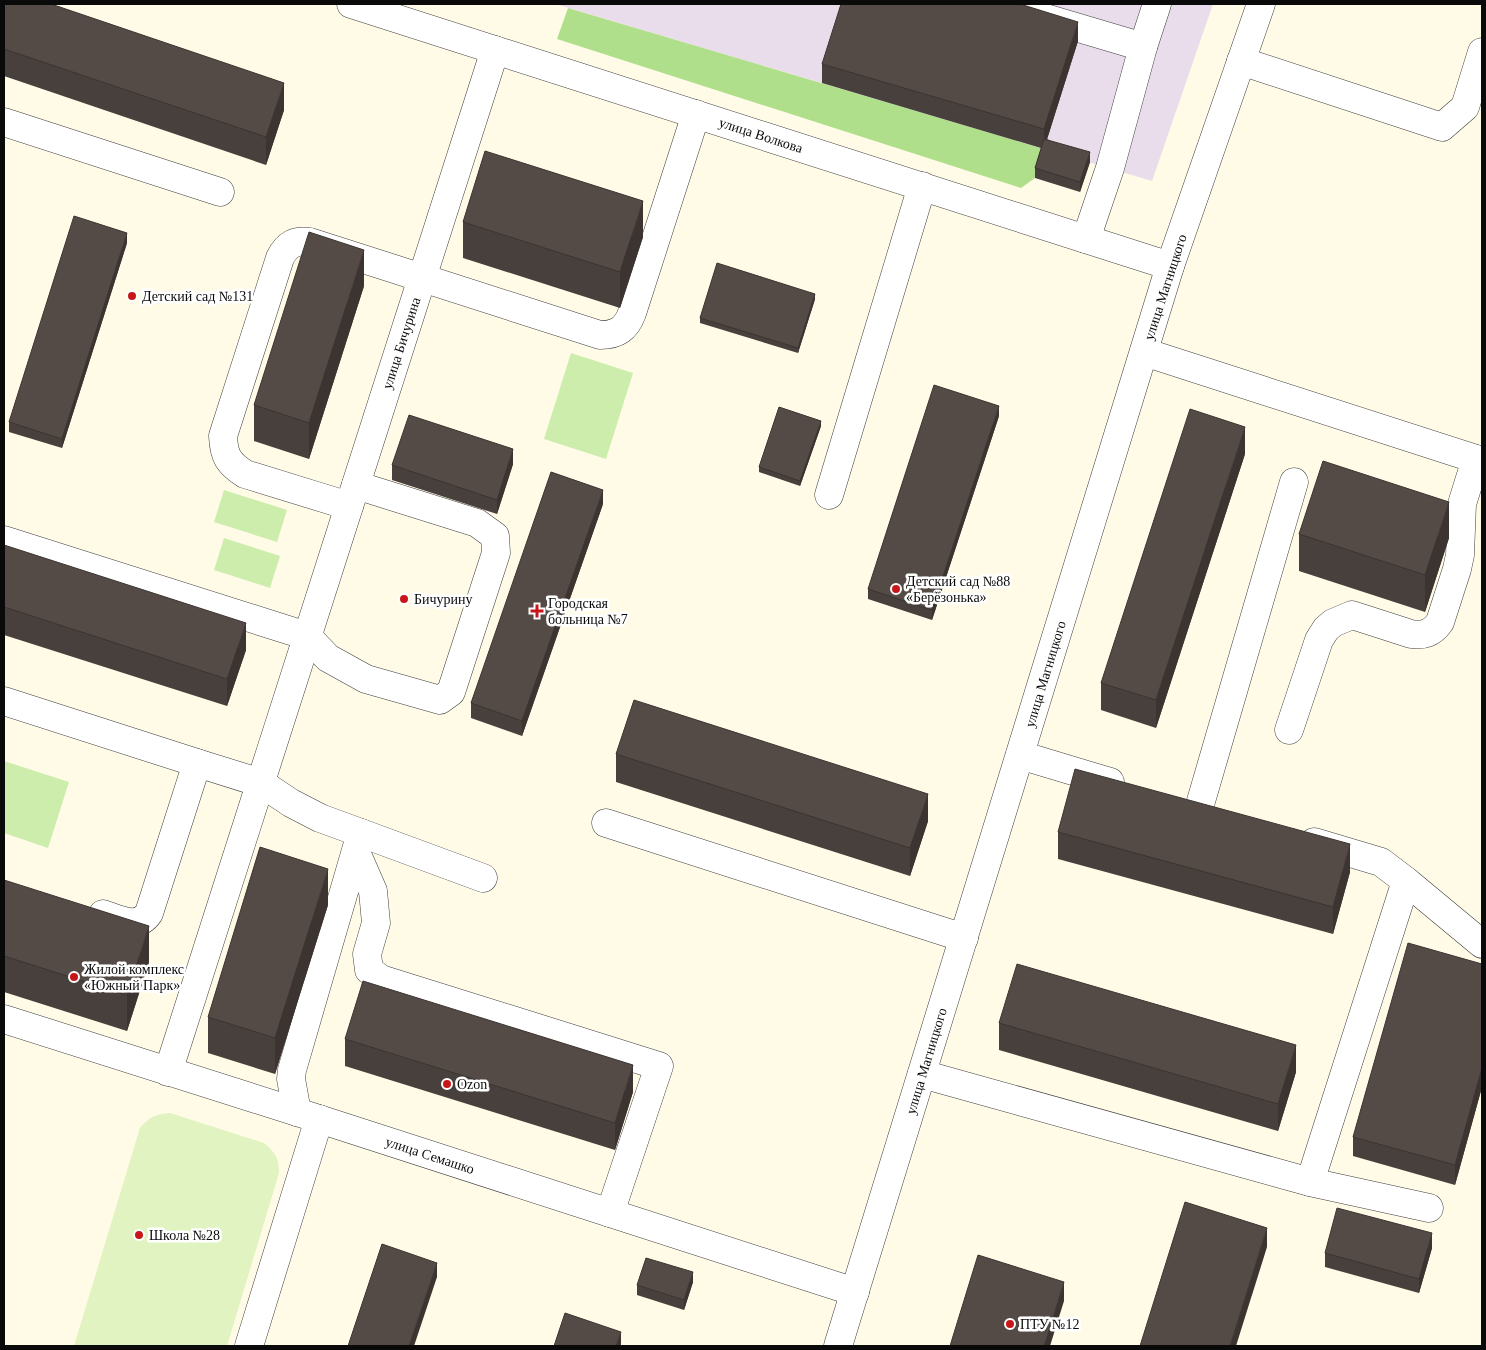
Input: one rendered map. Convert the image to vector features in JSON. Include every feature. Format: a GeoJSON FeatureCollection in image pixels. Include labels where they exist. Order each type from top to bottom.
{"type":"FeatureCollection","features":[{"type":"Feature","properties":{"kind":"street","name":"улица Волкова"},"geometry":{"type":"LineString","coordinates":[[352,4],[411,13],[495,50],[1170,266]]}},
{"type":"Feature","properties":{"kind":"street"},"geometry":{"type":"LineString","coordinates":[[998,4],[1143,48]]}},
{"type":"Feature","properties":{"kind":"street"},"geometry":{"type":"LineString","coordinates":[[1086,239],[1110,168],[1156,4]]}},
{"type":"Feature","properties":{"kind":"street","name":"улица Магницкого"},"geometry":{"type":"LineString","coordinates":[[838,1346],[1170,266],[1261,4]]}},
{"type":"Feature","properties":{"kind":"street","name":"улица Бичурина"},"geometry":{"type":"LineString","coordinates":[[168,1072],[495,50]]}},
{"type":"Feature","properties":{"kind":"street"},"geometry":{"type":"LineString","coordinates":[[1241,61],[1442,127],[1465,107],[1482,52]]}},
{"type":"Feature","properties":{"kind":"street"},"geometry":{"type":"LineString","coordinates":[[4,540],[307,636],[328,658],[366,679],[440,700],[451,692],[496,553],[495,536],[477,523],[245,474],[234,467],[229,461],[224,447],[223,436],[280,258],[285,249],[292,243],[299,241],[310,242],[600,335],[610,335],[622,330],[628,323],[632,313],[696,114]]}},
{"type":"Feature","properties":{"kind":"street"},"geometry":{"type":"LineString","coordinates":[[4,122],[220,192]]}},
{"type":"Feature","properties":{"kind":"street"},"geometry":{"type":"LineString","coordinates":[[829,496],[922,186]]}},
{"type":"Feature","properties":{"kind":"street"},"geometry":{"type":"LineString","coordinates":[[1144,352],[1479,460],[1462,504],[1460,555],[1440,622],[1434,629],[1420,636],[1352,615],[1333,623],[1326,629],[1319,640],[1289,730]]}},
{"type":"Feature","properties":{"kind":"street"},"geometry":{"type":"LineString","coordinates":[[1199,808],[1294,482]]}},
{"type":"Feature","properties":{"kind":"street"},"geometry":{"type":"LineString","coordinates":[[1433,515],[1460,524]]}},
{"type":"Feature","properties":{"kind":"street"},"geometry":{"type":"LineString","coordinates":[[4,701],[261,783],[358,843],[483,878]]}},
{"type":"Feature","properties":{"kind":"street"},"geometry":{"type":"LineString","coordinates":[[1020,755],[1133,788]]}},
{"type":"Feature","properties":{"kind":"street"},"geometry":{"type":"LineString","coordinates":[[84,908],[130,922],[138,923],[144,920],[149,913],[197,763]]}},
{"type":"Feature","properties":{"kind":"street"},"geometry":{"type":"LineString","coordinates":[[1171,800],[1226,816]]}},
{"type":"Feature","properties":{"kind":"street"},"geometry":{"type":"LineString","coordinates":[[606,823],[964,938]]}},
{"type":"Feature","properties":{"kind":"street"},"geometry":{"type":"LineString","coordinates":[[1288,835],[1380,862],[1482,944]]}},
{"type":"Feature","properties":{"kind":"street"},"geometry":{"type":"LineString","coordinates":[[249,1346],[308,1115],[291,1079],[292,1070],[358,843]]}},
{"type":"Feature","properties":{"kind":"street"},"geometry":{"type":"LineString","coordinates":[[358,843],[374,891],[376,923],[367,954],[369,970],[382,979],[658,1066],[610,1213]]}},
{"type":"Feature","properties":{"kind":"street"},"geometry":{"type":"LineString","coordinates":[[1310,1182],[1406,881]]}},
{"type":"Feature","properties":{"kind":"street","name":"улица Семашко"},"geometry":{"type":"LineString","coordinates":[[4,1019],[855,1292]]}},
{"type":"Feature","properties":{"kind":"street"},"geometry":{"type":"LineString","coordinates":[[922,1074],[1310,1182],[1429,1208]]}},
{"type":"Feature","properties":{"kind":"shaded area"},"geometry":{"type":"Polygon","coordinates":[[[555,4],[1213,4],[1152,181],[555,4]]]}},
{"type":"Feature","properties":{"kind":"green space"},"geometry":{"type":"Polygon","coordinates":[[[568,8],[1044,149],[1035,178],[1021,188],[557,39],[568,8]]]}},
{"type":"Feature","properties":{"kind":"green space"},"geometry":{"type":"Polygon","coordinates":[[[571,353],[633,373],[606,459],[544,439],[571,353]]]}},
{"type":"Feature","properties":{"kind":"green space"},"geometry":{"type":"Polygon","coordinates":[[[224,490],[287,510],[277,542],[214,522],[224,490]]]}},
{"type":"Feature","properties":{"kind":"green space"},"geometry":{"type":"Polygon","coordinates":[[[224,538],[280,556],[270,588],[214,570],[224,538]]]}},
{"type":"Feature","properties":{"kind":"green space"},"geometry":{"type":"Polygon","coordinates":[[[4,761],[69,782],[48,848],[4,833],[4,761]]]}},
{"type":"Feature","properties":{"kind":"green space"},"geometry":{"type":"Polygon","coordinates":[[[170,1113],[264,1143],[274,1152],[278,1163],[279,1173],[227,1346],[74,1346],[140,1128],[153,1117],[170,1113]]]}},
{"type":"Feature","properties":{"kind":"building"},"geometry":{"type":"Polygon","coordinates":[[[4,4],[51,4],[284,83],[266,137],[4,49],[4,4]]]}},
{"type":"Feature","properties":{"kind":"building"},"geometry":{"type":"Polygon","coordinates":[[[841,4],[1020,4],[1078,22],[1044,129],[822,64],[841,4]]]}},
{"type":"Feature","properties":{"kind":"building"},"geometry":{"type":"Polygon","coordinates":[[[1044,139],[1090,152],[1080,182],[1035,168],[1044,139]]]}},
{"type":"Feature","properties":{"kind":"building"},"geometry":{"type":"Polygon","coordinates":[[[485,151],[643,201],[620,272],[463,222],[485,151]]]}},
{"type":"Feature","properties":{"kind":"building"},"geometry":{"type":"Polygon","coordinates":[[[74,216],[127,233],[62,439],[9,422],[74,216]]]}},
{"type":"Feature","properties":{"kind":"building"},"geometry":{"type":"Polygon","coordinates":[[[309,232],[364,250],[309,423],[254,405],[309,232]]]}},
{"type":"Feature","properties":{"kind":"building"},"geometry":{"type":"Polygon","coordinates":[[[717,263],[815,294],[798,348],[700,318],[717,263]]]}},
{"type":"Feature","properties":{"kind":"building"},"geometry":{"type":"Polygon","coordinates":[[[934,385],[999,406],[932,610],[868,589],[934,385]]]}},
{"type":"Feature","properties":{"kind":"building"},"geometry":{"type":"Polygon","coordinates":[[[779,407],[821,421],[800,481],[759,467],[779,407]]]}},
{"type":"Feature","properties":{"kind":"building"},"geometry":{"type":"Polygon","coordinates":[[[1190,409],[1245,427],[1156,700],[1101,683],[1190,409]]]}},
{"type":"Feature","properties":{"kind":"building"},"geometry":{"type":"Polygon","coordinates":[[[409,415],[513,449],[497,500],[392,465],[409,415]]]}},
{"type":"Feature","properties":{"kind":"building"},"geometry":{"type":"Polygon","coordinates":[[[1323,461],[1449,502],[1425,575],[1299,534],[1323,461]]]}},
{"type":"Feature","properties":{"kind":"building","name":"Городская больница №7"},"geometry":{"type":"Polygon","coordinates":[[[551,472],[603,490],[522,721],[471,703],[551,472]]]}},
{"type":"Feature","properties":{"kind":"building"},"geometry":{"type":"Polygon","coordinates":[[[4,545],[246,623],[227,679],[4,607],[4,545]]]}},
{"type":"Feature","properties":{"kind":"building"},"geometry":{"type":"Polygon","coordinates":[[[634,700],[928,794],[910,848],[616,754],[634,700]]]}},
{"type":"Feature","properties":{"kind":"building"},"geometry":{"type":"Polygon","coordinates":[[[1075,769],[1350,844],[1333,907],[1058,832],[1075,769]]]}},
{"type":"Feature","properties":{"kind":"building"},"geometry":{"type":"Polygon","coordinates":[[[260,847],[328,869],[275,1038],[208,1017],[260,847]]]}},
{"type":"Feature","properties":{"kind":"building"},"geometry":{"type":"Polygon","coordinates":[[[4,880],[149,926],[127,995],[4,956],[4,880]]]}},
{"type":"Feature","properties":{"kind":"building"},"geometry":{"type":"Polygon","coordinates":[[[1408,943],[1482,964],[1482,1068],[1455,1165],[1353,1137],[1408,943]]]}},
{"type":"Feature","properties":{"kind":"building"},"geometry":{"type":"Polygon","coordinates":[[[1017,964],[1296,1045],[1278,1104],[999,1023],[1017,964]]]}},
{"type":"Feature","properties":{"kind":"building"},"geometry":{"type":"Polygon","coordinates":[[[363,981],[633,1065],[615,1123],[345,1039],[363,981]]]}},
{"type":"Feature","properties":{"kind":"building"},"geometry":{"type":"Polygon","coordinates":[[[1185,1202],[1267,1228],[1230,1346],[1140,1346],[1185,1202]]]}},
{"type":"Feature","properties":{"kind":"building"},"geometry":{"type":"Polygon","coordinates":[[[1337,1208],[1432,1233],[1419,1279],[1325,1253],[1337,1208]]]}},
{"type":"Feature","properties":{"kind":"building"},"geometry":{"type":"Polygon","coordinates":[[[382,1244],[437,1263],[409,1346],[348,1346],[382,1244]]]}},
{"type":"Feature","properties":{"kind":"building","name":"ПТУ №12"},"geometry":{"type":"Polygon","coordinates":[[[978,1255],[1064,1282],[1044,1346],[950,1346],[978,1255]]]}},
{"type":"Feature","properties":{"kind":"building"},"geometry":{"type":"Polygon","coordinates":[[[646,1258],[693,1272],[684,1300],[637,1285],[646,1258]]]}},
{"type":"Feature","properties":{"kind":"building"},"geometry":{"type":"Polygon","coordinates":[[[565,1313],[621,1332],[616,1346],[554,1346],[565,1313]]]}},
{"type":"Feature","properties":{"kind":"place","name":"Детский сад №131"},"geometry":{"type":"Point","coordinates":[132,296]}},
{"type":"Feature","properties":{"kind":"place","name":"Детский сад №88 «Берёзонька»"},"geometry":{"type":"Point","coordinates":[896,589]}},
{"type":"Feature","properties":{"kind":"place","name":"Бичурину"},"geometry":{"type":"Point","coordinates":[404,599]}},
{"type":"Feature","properties":{"kind":"place","name":"Городская больница №7"},"geometry":{"type":"Point","coordinates":[537,611]}},
{"type":"Feature","properties":{"kind":"place","name":"Жилой комплекс «Южный Парк»"},"geometry":{"type":"Point","coordinates":[74,977]}},
{"type":"Feature","properties":{"kind":"place","name":"Ozon"},"geometry":{"type":"Point","coordinates":[447,1084]}},
{"type":"Feature","properties":{"kind":"place","name":"Школа №28"},"geometry":{"type":"Point","coordinates":[139,1235]}},
{"type":"Feature","properties":{"kind":"place","name":"ПТУ №12"},"geometry":{"type":"Point","coordinates":[1010,1324]}}]}
